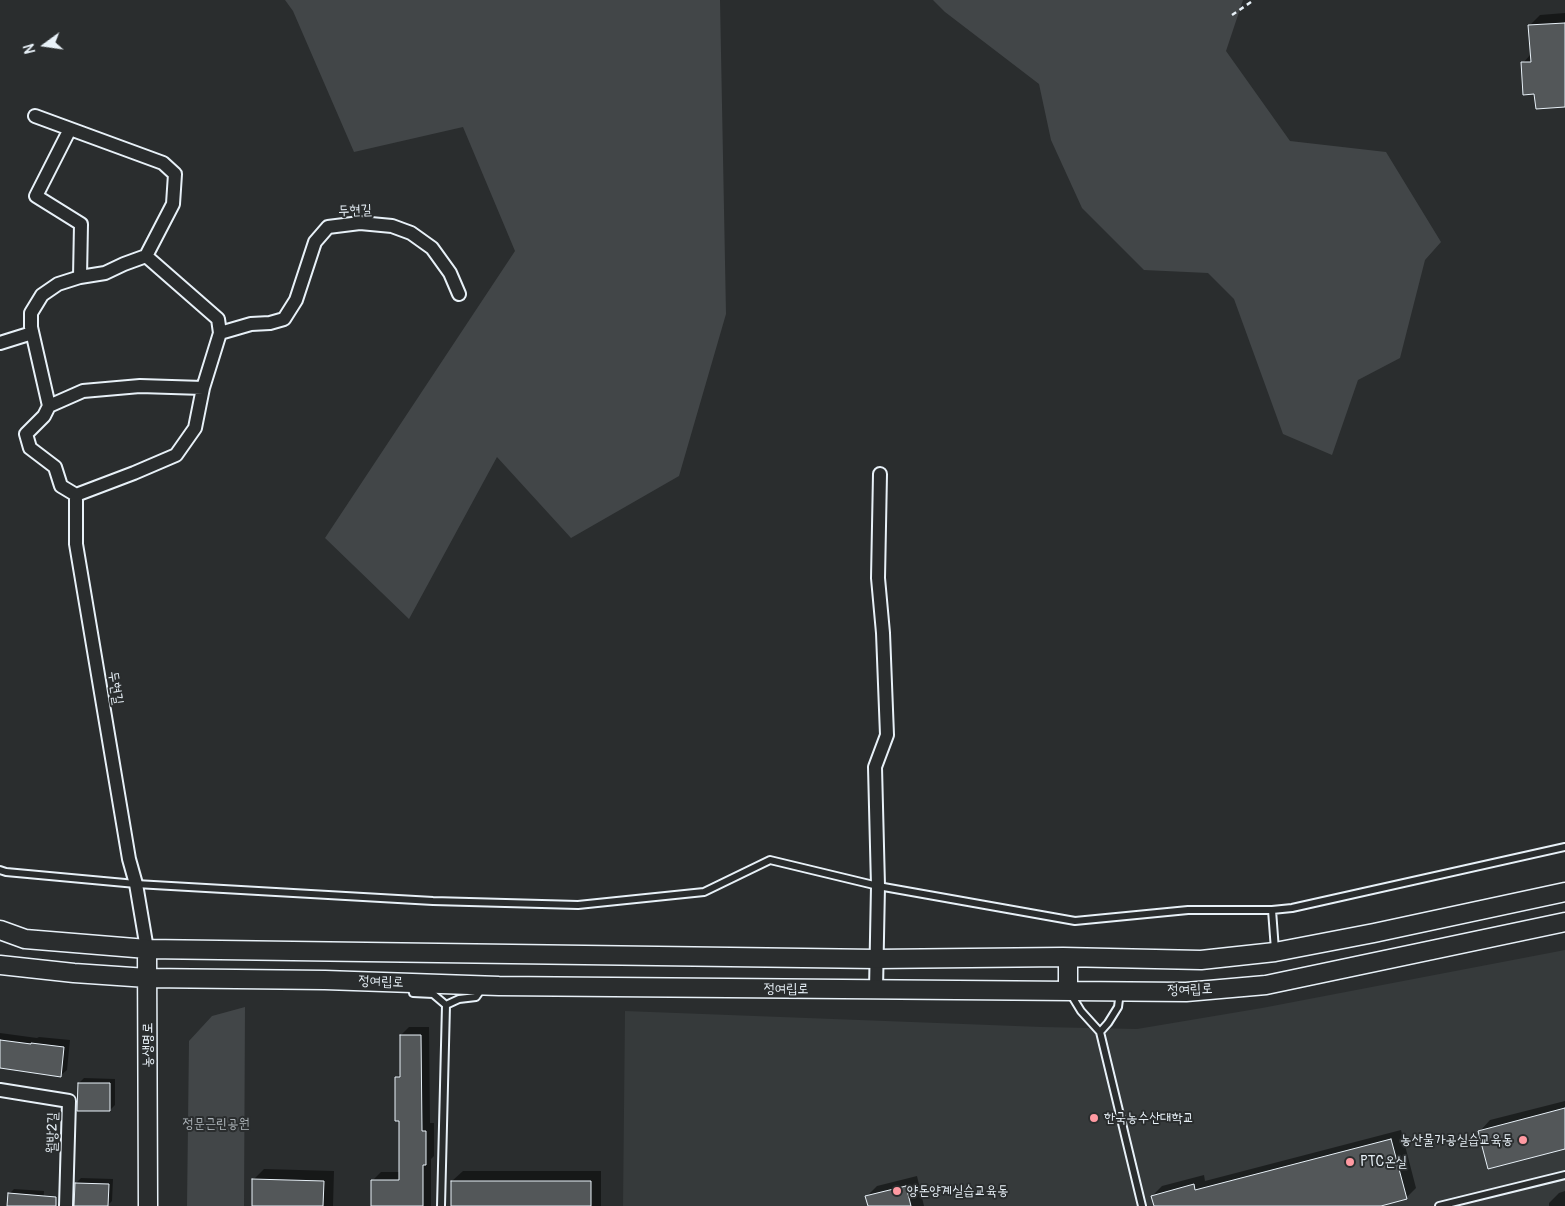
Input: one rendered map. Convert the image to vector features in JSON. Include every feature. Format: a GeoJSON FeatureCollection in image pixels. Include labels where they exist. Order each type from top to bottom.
{"type":"FeatureCollection","features":[{"type":"Feature","properties":{"kind":"street"},"geometry":{"type":"LineString","coordinates":[[35,116],[163,163],[174,174],[173,204],[146,256],[105,273],[80,277],[58,284],[42,295],[31,313],[32,333],[50,406]]}},
{"type":"Feature","properties":{"kind":"street"},"geometry":{"type":"LineString","coordinates":[[70,129],[36,196],[81,224],[80,277]]}},
{"type":"Feature","properties":{"kind":"street","name":"두현길"},"geometry":{"type":"LineString","coordinates":[[220,333],[251,324],[270,323],[284,319],[296,300],[315,242],[328,227],[360,223],[392,226],[411,233],[432,248],[450,273],[459,294]]}},
{"type":"Feature","properties":{"kind":"street"},"geometry":{"type":"LineString","coordinates":[[146,256],[218,319],[220,333],[203,388],[196,428],[176,455],[76,495],[61,486],[55,467],[30,448],[26,434],[44,416],[50,406],[83,391],[140,386],[203,388]]}},
{"type":"Feature","properties":{"kind":"street"},"geometry":{"type":"LineString","coordinates":[[0,343],[32,333]]}},
{"type":"Feature","properties":{"kind":"street"},"geometry":{"type":"LineString","coordinates":[[876,989],[878,886],[875,768],[887,735],[883,633],[878,578],[880,474]]}},
{"type":"Feature","properties":{"kind":"street","name":"두현길"},"geometry":{"type":"LineString","coordinates":[[76,495],[76,544],[129,859],[136,884]]}},
{"type":"Feature","properties":{"kind":"street","name":"농생명로"},"geometry":{"type":"LineString","coordinates":[[136,884],[147,949],[148,1206]]}},
{"type":"Feature","properties":{"kind":"street"},"geometry":{"type":"LineString","coordinates":[[0,930],[25,939],[147,949],[876,959],[1068,958],[1201,960],[1275,952],[1565,892]]}},
{"type":"Feature","properties":{"kind":"street","name":"정여립로"},"geometry":{"type":"LineString","coordinates":[[0,965],[74,974],[148,978],[325,980],[484,986],[1186,992],[1266,985],[1565,922]]}},
{"type":"Feature","properties":{"kind":"street"},"geometry":{"type":"LineString","coordinates":[[1068,958],[1068,990]]}},
{"type":"Feature","properties":{"kind":"street","name":"월방2길"},"geometry":{"type":"LineString","coordinates":[[0,1090],[69,1101],[66,1206]]}},
{"type":"Feature","properties":{"kind":"lane"},"geometry":{"type":"LineString","coordinates":[[0,870],[136,884],[433,901],[578,905],[704,892],[770,860],[878,886],[1075,921],[1188,910],[1272,910],[1292,908],[1565,847]]}},
{"type":"Feature","properties":{"kind":"lane"},"geometry":{"type":"LineString","coordinates":[[1272,910],[1275,952]]}},
{"type":"Feature","properties":{"kind":"lane"},"geometry":{"type":"LineString","coordinates":[[410,983],[413,993],[433,994],[446,1005]]}},
{"type":"Feature","properties":{"kind":"lane"},"geometry":{"type":"LineString","coordinates":[[446,1005],[459,999],[476,997],[484,986]]}},
{"type":"Feature","properties":{"kind":"lane"},"geometry":{"type":"LineString","coordinates":[[1068,990],[1081,1011],[1100,1032],[1142,1206]]}},
{"type":"Feature","properties":{"kind":"lane"},"geometry":{"type":"LineString","coordinates":[[1100,1032],[1118,1007],[1120,991]]}},
{"type":"Feature","properties":{"kind":"lane"},"geometry":{"type":"LineString","coordinates":[[442,1206],[446,1005]]}},
{"type":"Feature","properties":{"kind":"lane"},"geometry":{"type":"LineString","coordinates":[[1439,1206],[1565,1175]]}},
{"type":"Feature","properties":{"kind":"path"},"geometry":{"type":"LineString","coordinates":[[1232,15],[1254,0]]}},
{"type":"Feature","properties":{"kind":"shaded area","name":"한국농수산대학교"},"geometry":{"type":"Polygon","coordinates":[[[1565,950],[1565,1206],[623,1206],[625,1011],[1137,1029],[1262,1008],[1565,950]]]}},
{"type":"Feature","properties":{"kind":"green space"},"geometry":{"type":"Polygon","coordinates":[[[285,0],[720,0],[726,314],[679,476],[571,538],[497,457],[409,619],[325,538],[515,251],[463,127],[354,152],[293,11],[285,0]]]}},
{"type":"Feature","properties":{"kind":"green space"},"geometry":{"type":"Polygon","coordinates":[[[933,0],[1243,0],[1226,51],[1290,141],[1386,152],[1441,242],[1425,260],[1400,358],[1358,380],[1332,455],[1283,434],[1234,299],[1208,273],[1144,270],[1082,208],[1051,140],[1039,84],[945,12],[933,0]]]}},
{"type":"Feature","properties":{"kind":"green space","name":"정문근린공원"},"geometry":{"type":"Polygon","coordinates":[[[245,1007],[244,1206],[187,1206],[189,1041],[212,1016],[245,1007]]]}},
{"type":"Feature","properties":{"kind":"building"},"geometry":{"type":"Polygon","coordinates":[[[1565,23],[1565,107],[1536,109],[1534,94],[1523,95],[1521,62],[1531,62],[1528,25],[1565,23]]]}},
{"type":"Feature","properties":{"kind":"building"},"geometry":{"type":"Polygon","coordinates":[[[400,1035],[421,1035],[422,1131],[426,1131],[426,1165],[423,1165],[423,1206],[371,1206],[371,1180],[399,1180],[399,1121],[395,1121],[395,1077],[400,1077],[400,1035]]]}},
{"type":"Feature","properties":{"kind":"building"},"geometry":{"type":"Polygon","coordinates":[[[0,1040],[64,1047],[61,1077],[0,1068],[0,1040]]]}},
{"type":"Feature","properties":{"kind":"building"},"geometry":{"type":"Polygon","coordinates":[[[78,1083],[110,1083],[110,1111],[77,1111],[78,1083]]]}},
{"type":"Feature","properties":{"kind":"building","name":"농산물가공실습교육동"},"geometry":{"type":"Polygon","coordinates":[[[1565,1108],[1565,1149],[1488,1169],[1478,1131],[1565,1108]]]}},
{"type":"Feature","properties":{"kind":"building","name":"PTC온실"},"geometry":{"type":"Polygon","coordinates":[[[1391,1139],[1407,1199],[1381,1206],[1154,1206],[1151,1196],[1194,1184],[1195,1190],[1391,1139]]]}},
{"type":"Feature","properties":{"kind":"building"},"geometry":{"type":"Polygon","coordinates":[[[252,1179],[324,1181],[323,1206],[252,1206],[252,1179]]]}},
{"type":"Feature","properties":{"kind":"building"},"geometry":{"type":"Polygon","coordinates":[[[451,1181],[591,1181],[591,1206],[451,1206],[451,1181]]]}},
{"type":"Feature","properties":{"kind":"building"},"geometry":{"type":"Polygon","coordinates":[[[75,1183],[109,1184],[108,1206],[74,1206],[75,1183]]]}},
{"type":"Feature","properties":{"kind":"building","name":"양돈양계실습교육동"},"geometry":{"type":"Polygon","coordinates":[[[906,1186],[911,1206],[868,1206],[865,1196],[906,1186]]]}},
{"type":"Feature","properties":{"kind":"building"},"geometry":{"type":"Polygon","coordinates":[[[8,1193],[56,1197],[56,1206],[7,1206],[8,1193]]]}},
{"type":"Feature","properties":{"kind":"place","name":"한국농수산대학교"},"geometry":{"type":"Point","coordinates":[1094,1118]}},
{"type":"Feature","properties":{"kind":"place","name":"농산물가공실습교육동"},"geometry":{"type":"Point","coordinates":[1523,1140]}},
{"type":"Feature","properties":{"kind":"place","name":"PTC온실"},"geometry":{"type":"Point","coordinates":[1350,1162]}},
{"type":"Feature","properties":{"kind":"place","name":"양돈양계실습교육동"},"geometry":{"type":"Point","coordinates":[897,1191]}}]}
